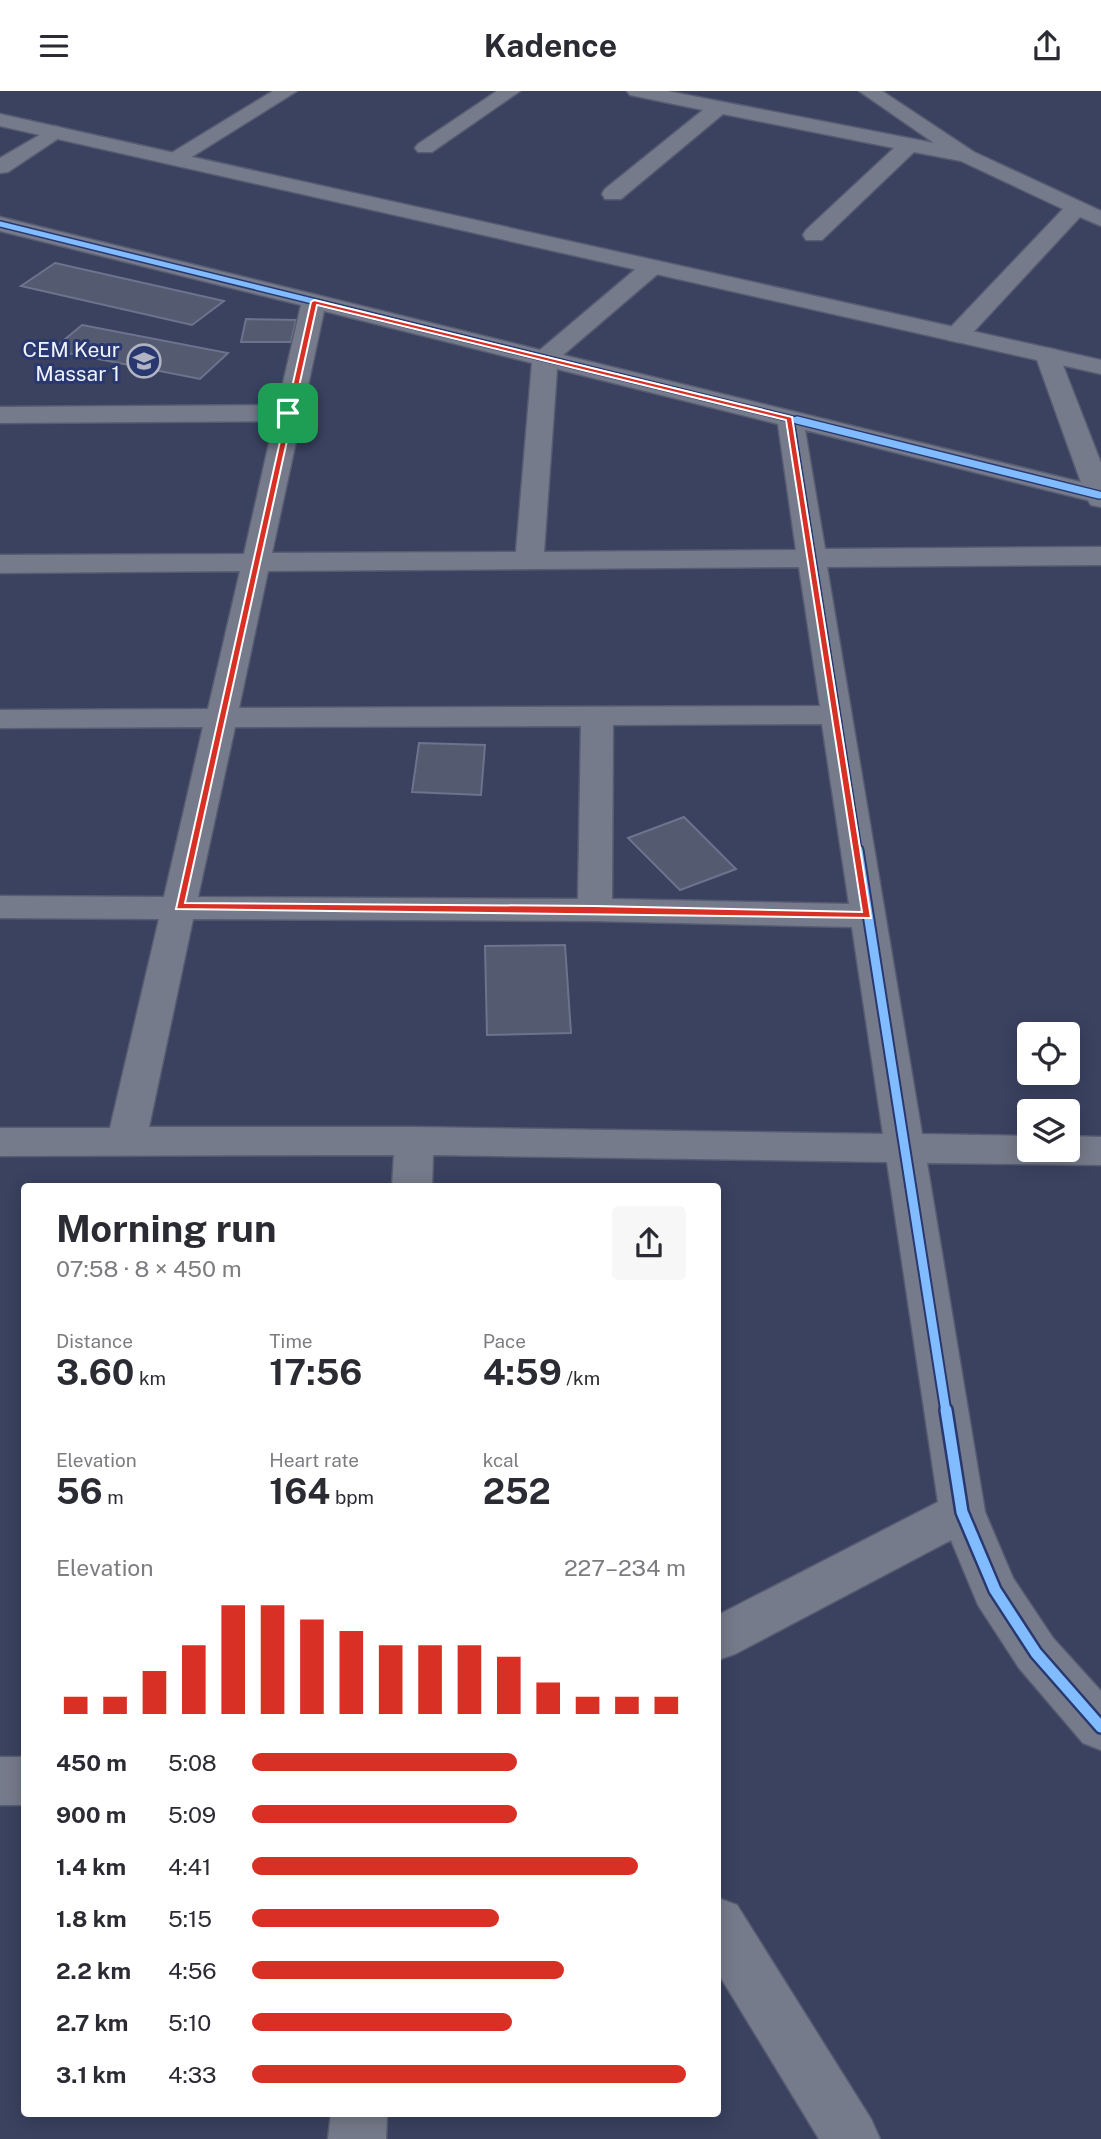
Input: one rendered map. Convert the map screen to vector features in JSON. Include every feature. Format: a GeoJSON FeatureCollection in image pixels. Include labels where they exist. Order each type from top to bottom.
{"type":"FeatureCollection","features":[{"type":"Feature","properties":{"kind":"street"},"geometry":{"type":"LineString","coordinates":[[175,159],[287,91]]}},
{"type":"Feature","properties":{"kind":"street"},"geometry":{"type":"LineString","coordinates":[[425,148],[510,91]]}},
{"type":"Feature","properties":{"kind":"street"},"geometry":{"type":"LineString","coordinates":[[869,91],[967,156],[1101,219]]}},
{"type":"Feature","properties":{"kind":"street"},"geometry":{"type":"LineString","coordinates":[[644,92],[967,156]]}},
{"type":"Feature","properties":{"kind":"street"},"geometry":{"type":"LineString","coordinates":[[613,194],[719,107]]}},
{"type":"Feature","properties":{"kind":"street"},"geometry":{"type":"LineString","coordinates":[[0,120],[1101,367]]}},
{"type":"Feature","properties":{"kind":"street"},"geometry":{"type":"LineString","coordinates":[[0,167],[55,132]]}},
{"type":"Feature","properties":{"kind":"street"},"geometry":{"type":"LineString","coordinates":[[814,235],[910,144]]}},
{"type":"Feature","properties":{"kind":"street"},"geometry":{"type":"LineString","coordinates":[[957,335],[1077,207]]}},
{"type":"Feature","properties":{"kind":"street"},"geometry":{"type":"LineString","coordinates":[[0,225],[1100,497]]}},
{"type":"Feature","properties":{"kind":"street"},"geometry":{"type":"LineString","coordinates":[[529,560],[545,358],[652,267]]}},
{"type":"Feature","properties":{"kind":"street"},"geometry":{"type":"LineString","coordinates":[[126,1143],[314,302]]}},
{"type":"Feature","properties":{"kind":"street"},"geometry":{"type":"LineString","coordinates":[[1048,355],[1100,497]]}},
{"type":"Feature","properties":{"kind":"street"},"geometry":{"type":"LineString","coordinates":[[0,415],[288,413]]}},
{"type":"Feature","properties":{"kind":"street"},"geometry":{"type":"LineString","coordinates":[[790,419],[961,1512],[995,1590],[1036,1653],[1101,1727]]}},
{"type":"Feature","properties":{"kind":"street"},"geometry":{"type":"LineString","coordinates":[[0,564],[1101,556]]}},
{"type":"Feature","properties":{"kind":"street"},"geometry":{"type":"LineString","coordinates":[[0,719],[836,715]]}},
{"type":"Feature","properties":{"kind":"street"},"geometry":{"type":"LineString","coordinates":[[595,909],[597,716]]}},
{"type":"Feature","properties":{"kind":"street"},"geometry":{"type":"LineString","coordinates":[[0,907],[595,909],[868,916]]}},
{"type":"Feature","properties":{"kind":"street"},"geometry":{"type":"LineString","coordinates":[[0,1142],[414,1142],[1101,1151]]}},
{"type":"Feature","properties":{"kind":"street"},"geometry":{"type":"LineString","coordinates":[[412,1183],[414,1142]]}},
{"type":"Feature","properties":{"kind":"street"},"geometry":{"type":"LineString","coordinates":[[721,1637],[961,1512]]}},
{"type":"Feature","properties":{"kind":"street"},"geometry":{"type":"LineString","coordinates":[[0,1781],[21,1781]]}},
{"type":"Feature","properties":{"kind":"street"},"geometry":{"type":"LineString","coordinates":[[721,1929],[851,2139]]}},
{"type":"Feature","properties":{"kind":"street"},"geometry":{"type":"LineString","coordinates":[[357,2139],[359,2117]]}},
{"type":"Feature","properties":{"kind":"building"},"geometry":{"type":"Polygon","coordinates":[[[55,263],[224,301],[192,325],[21,286],[55,263]]]}},
{"type":"Feature","properties":{"kind":"building"},"geometry":{"type":"Polygon","coordinates":[[[246,319],[296,320],[291,342],[241,342],[246,319]]]}},
{"type":"Feature","properties":{"kind":"building"},"geometry":{"type":"Polygon","coordinates":[[[82,325],[228,353],[200,379],[52,350],[82,325]]]}},
{"type":"Feature","properties":{"kind":"building"},"geometry":{"type":"Polygon","coordinates":[[[419,743],[485,745],[481,795],[412,792],[419,743]]]}},
{"type":"Feature","properties":{"kind":"building"},"geometry":{"type":"Polygon","coordinates":[[[684,817],[736,869],[680,890],[628,838],[684,817]]]}},
{"type":"Feature","properties":{"kind":"building"},"geometry":{"type":"Polygon","coordinates":[[[565,945],[571,1033],[487,1035],[485,946],[565,945]]]}},
{"type":"Feature","properties":{"kind":"cycle path"},"geometry":{"type":"LineString","coordinates":[[0,224],[1099,495]]}},
{"type":"Feature","properties":{"kind":"cycle path"},"geometry":{"type":"LineString","coordinates":[[790,419],[962,1512],[995,1590],[1036,1653],[1101,1727]]}},
{"type":"Feature","properties":{"kind":"place","name":"CEM Keur Massar 1"},"geometry":{"type":"Point","coordinates":[144,361]}},
{"type":"Feature","properties":{"kind":"route"},"geometry":{"type":"LineString","coordinates":[[314,302],[790,419],[868,916],[595,909],[179,907],[288,413],[314,302]]}}]}
